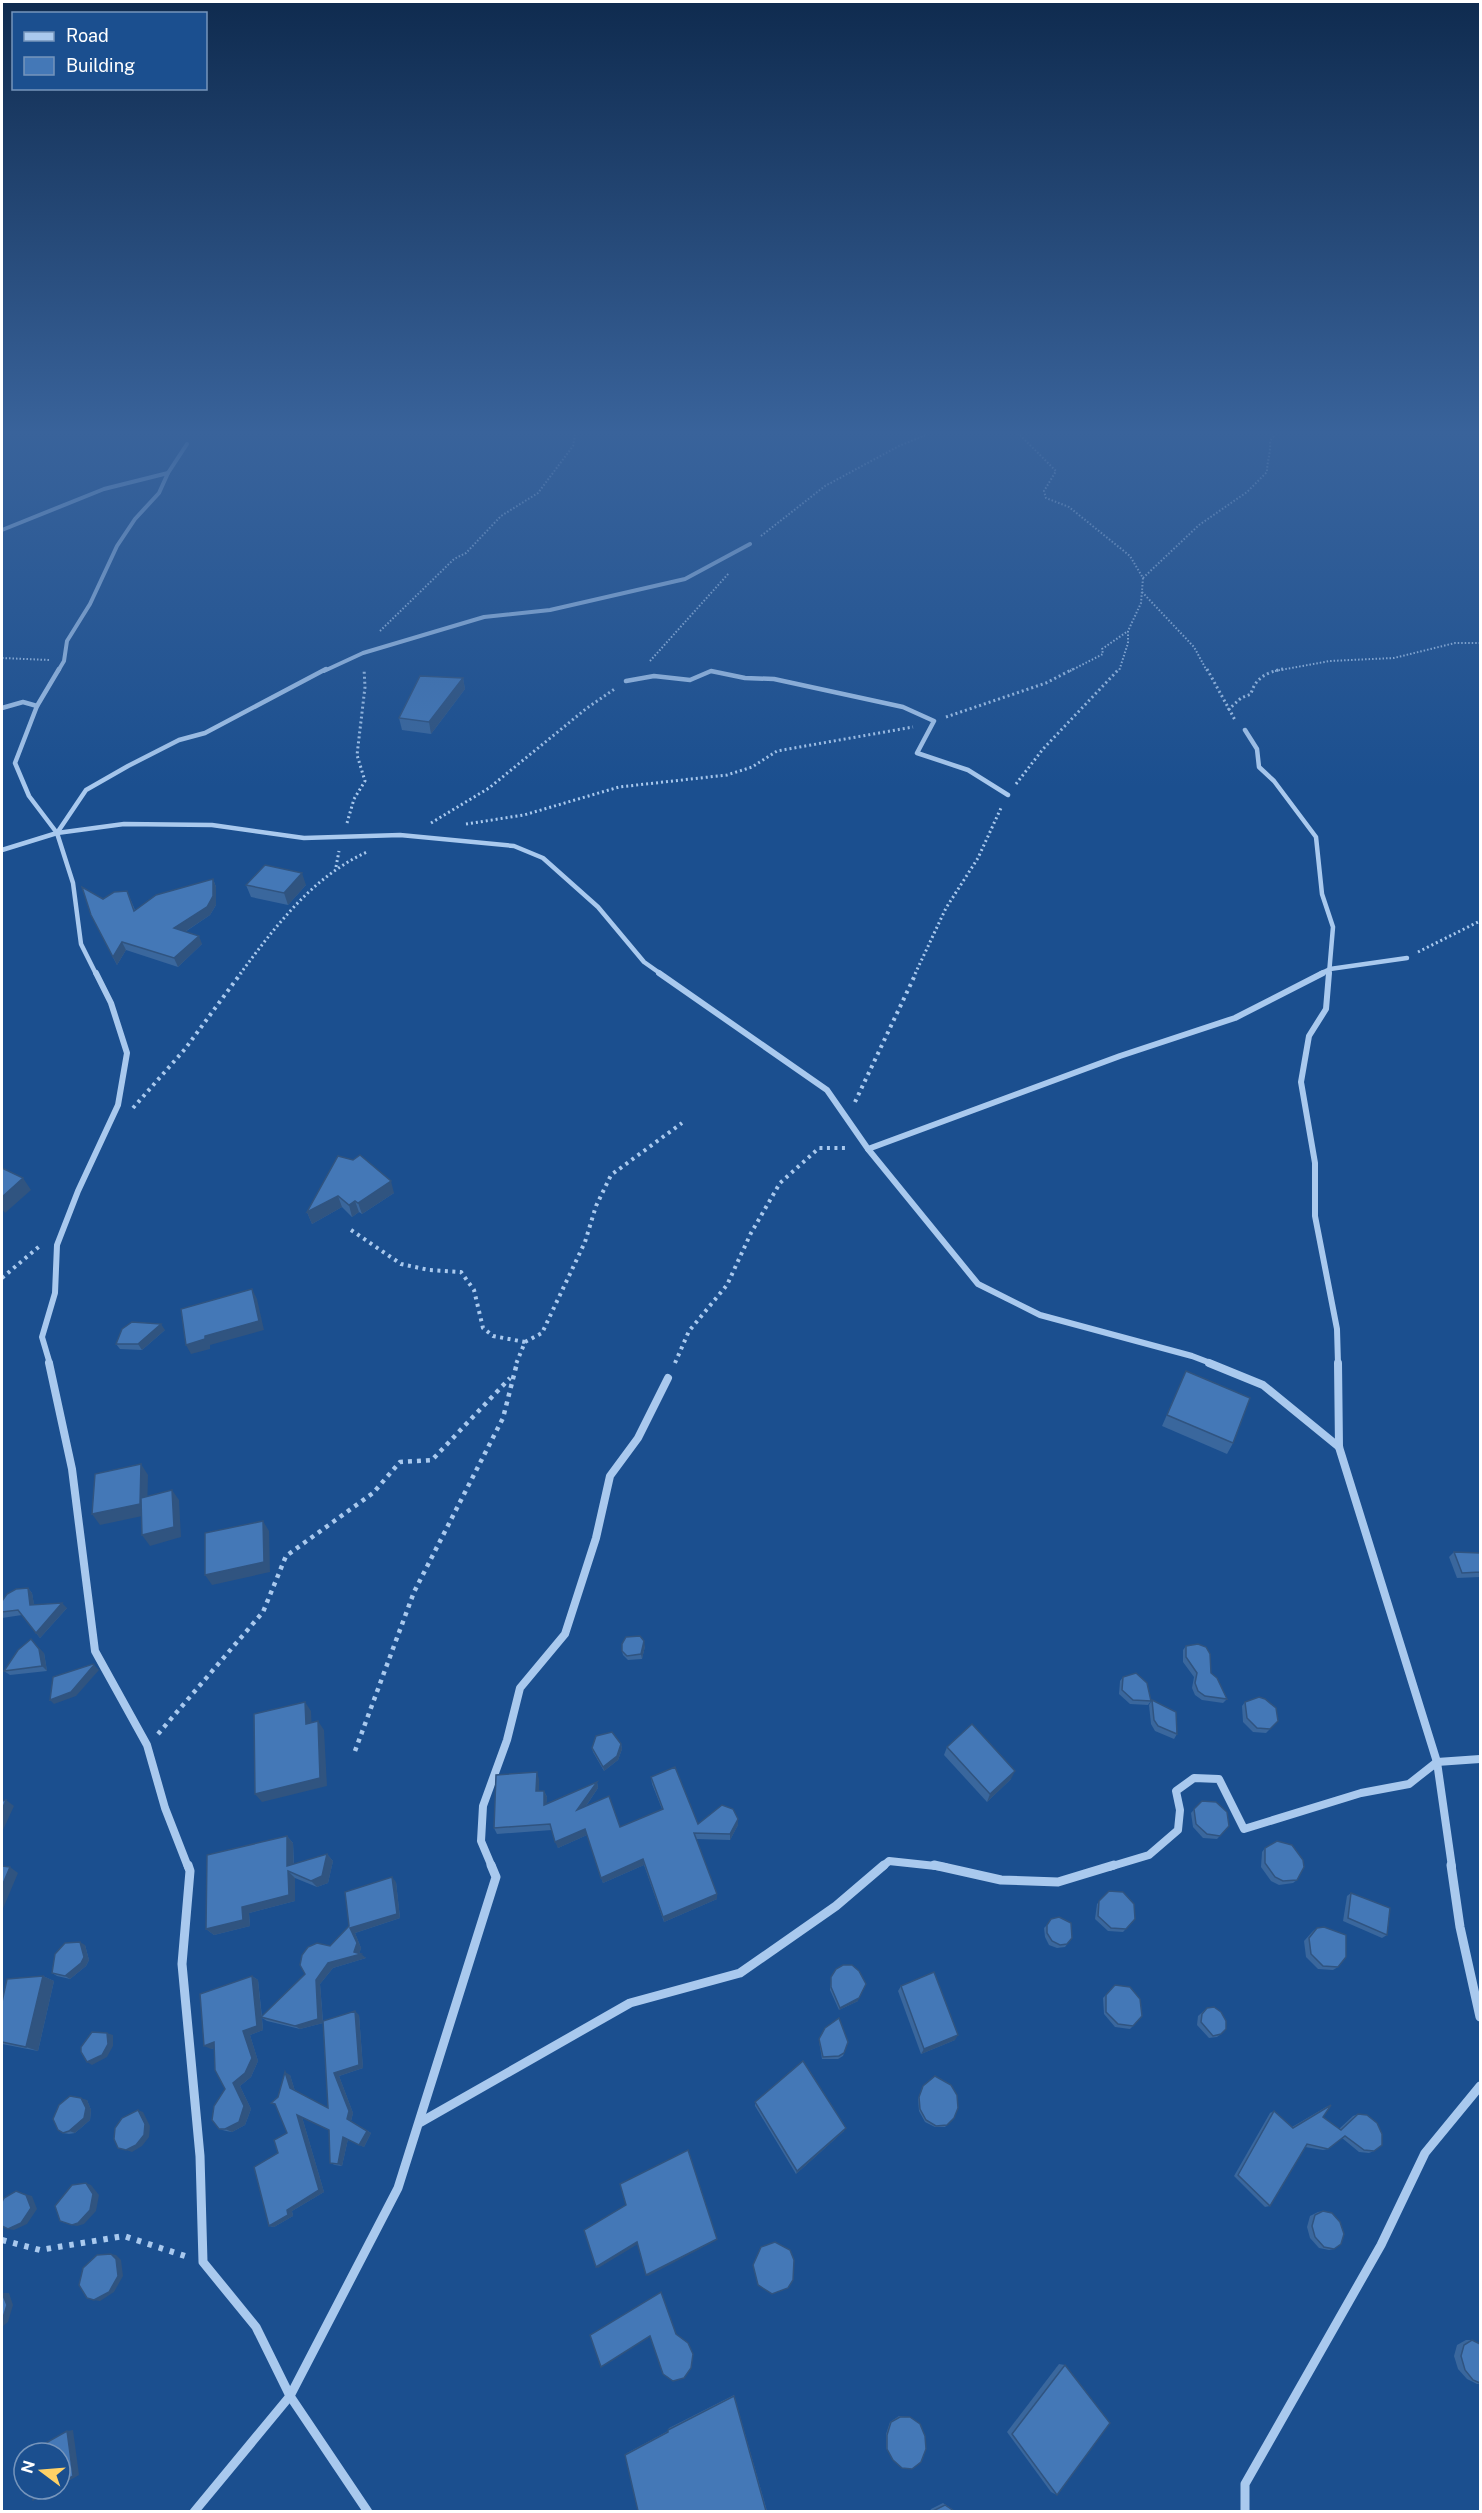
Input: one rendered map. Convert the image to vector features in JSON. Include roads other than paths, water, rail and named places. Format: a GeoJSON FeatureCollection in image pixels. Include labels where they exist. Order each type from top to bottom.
{"type":"FeatureCollection","features":[{"type":"Feature","properties":{"kind":"street"},"geometry":{"type":"LineString","coordinates":[[114,552],[90,604],[67,641],[64,661],[37,706],[15,763],[29,796],[57,832],[73,883],[81,944],[111,1004],[127,1053],[118,1105],[57,1245],[55,1293],[42,1337],[58,1395],[72,1469],[95,1652],[147,1745],[165,1808],[190,1871],[182,1964],[200,2156],[203,2262],[256,2327],[290,2396],[368,2511]]}},
{"type":"Feature","properties":{"kind":"street"},"geometry":{"type":"LineString","coordinates":[[57,832],[86,790],[178,740],[205,733],[333,666],[363,653],[484,617],[550,610],[685,579],[735,552]]}},
{"type":"Feature","properties":{"kind":"street"},"geometry":{"type":"LineString","coordinates":[[626,681],[654,676],[690,680],[711,671],[745,678],[774,680],[903,707],[934,721],[917,753],[968,770],[1008,795]]}},
{"type":"Feature","properties":{"kind":"street"},"geometry":{"type":"LineString","coordinates":[[2,708],[23,702],[37,706]]}},
{"type":"Feature","properties":{"kind":"street"},"geometry":{"type":"LineString","coordinates":[[1245,730],[1257,749],[1259,767],[1274,781],[1316,837],[1322,894],[1333,927],[1326,1009],[1310,1036],[1301,1082],[1316,1163],[1315,1216],[1337,1329],[1339,1447],[1437,1762],[1460,1927],[1480,2018]]}},
{"type":"Feature","properties":{"kind":"street"},"geometry":{"type":"LineString","coordinates":[[2,850],[57,832],[124,824],[212,825],[304,838],[400,835],[514,846],[543,858],[598,907],[644,962],[827,1090],[868,1149],[978,1284],[1040,1315],[1192,1356],[1263,1385],[1339,1447]]}},
{"type":"Feature","properties":{"kind":"street"},"geometry":{"type":"LineString","coordinates":[[868,1149],[1120,1056],[1235,1018],[1330,969],[1407,958]]}},
{"type":"Feature","properties":{"kind":"street"},"geometry":{"type":"LineString","coordinates":[[194,2511],[290,2396],[398,2188],[422,2122],[496,1877],[481,1840],[483,1806],[507,1740],[520,1688],[565,1634],[596,1538],[610,1476],[638,1438],[668,1377]]}},
{"type":"Feature","properties":{"kind":"street"},"geometry":{"type":"LineString","coordinates":[[422,2122],[630,2003],[740,1973],[836,1906],[889,1861],[941,1866],[1001,1880],[1058,1882],[1149,1855],[1178,1830],[1180,1810],[1176,1791],[1194,1778],[1219,1779],[1244,1829],[1361,1793],[1409,1784],[1437,1762],[1480,1759]]}},
{"type":"Feature","properties":{"kind":"street"},"geometry":{"type":"LineString","coordinates":[[1245,2511],[1245,2484],[1381,2245],[1425,2153],[1480,2086]]}}]}
